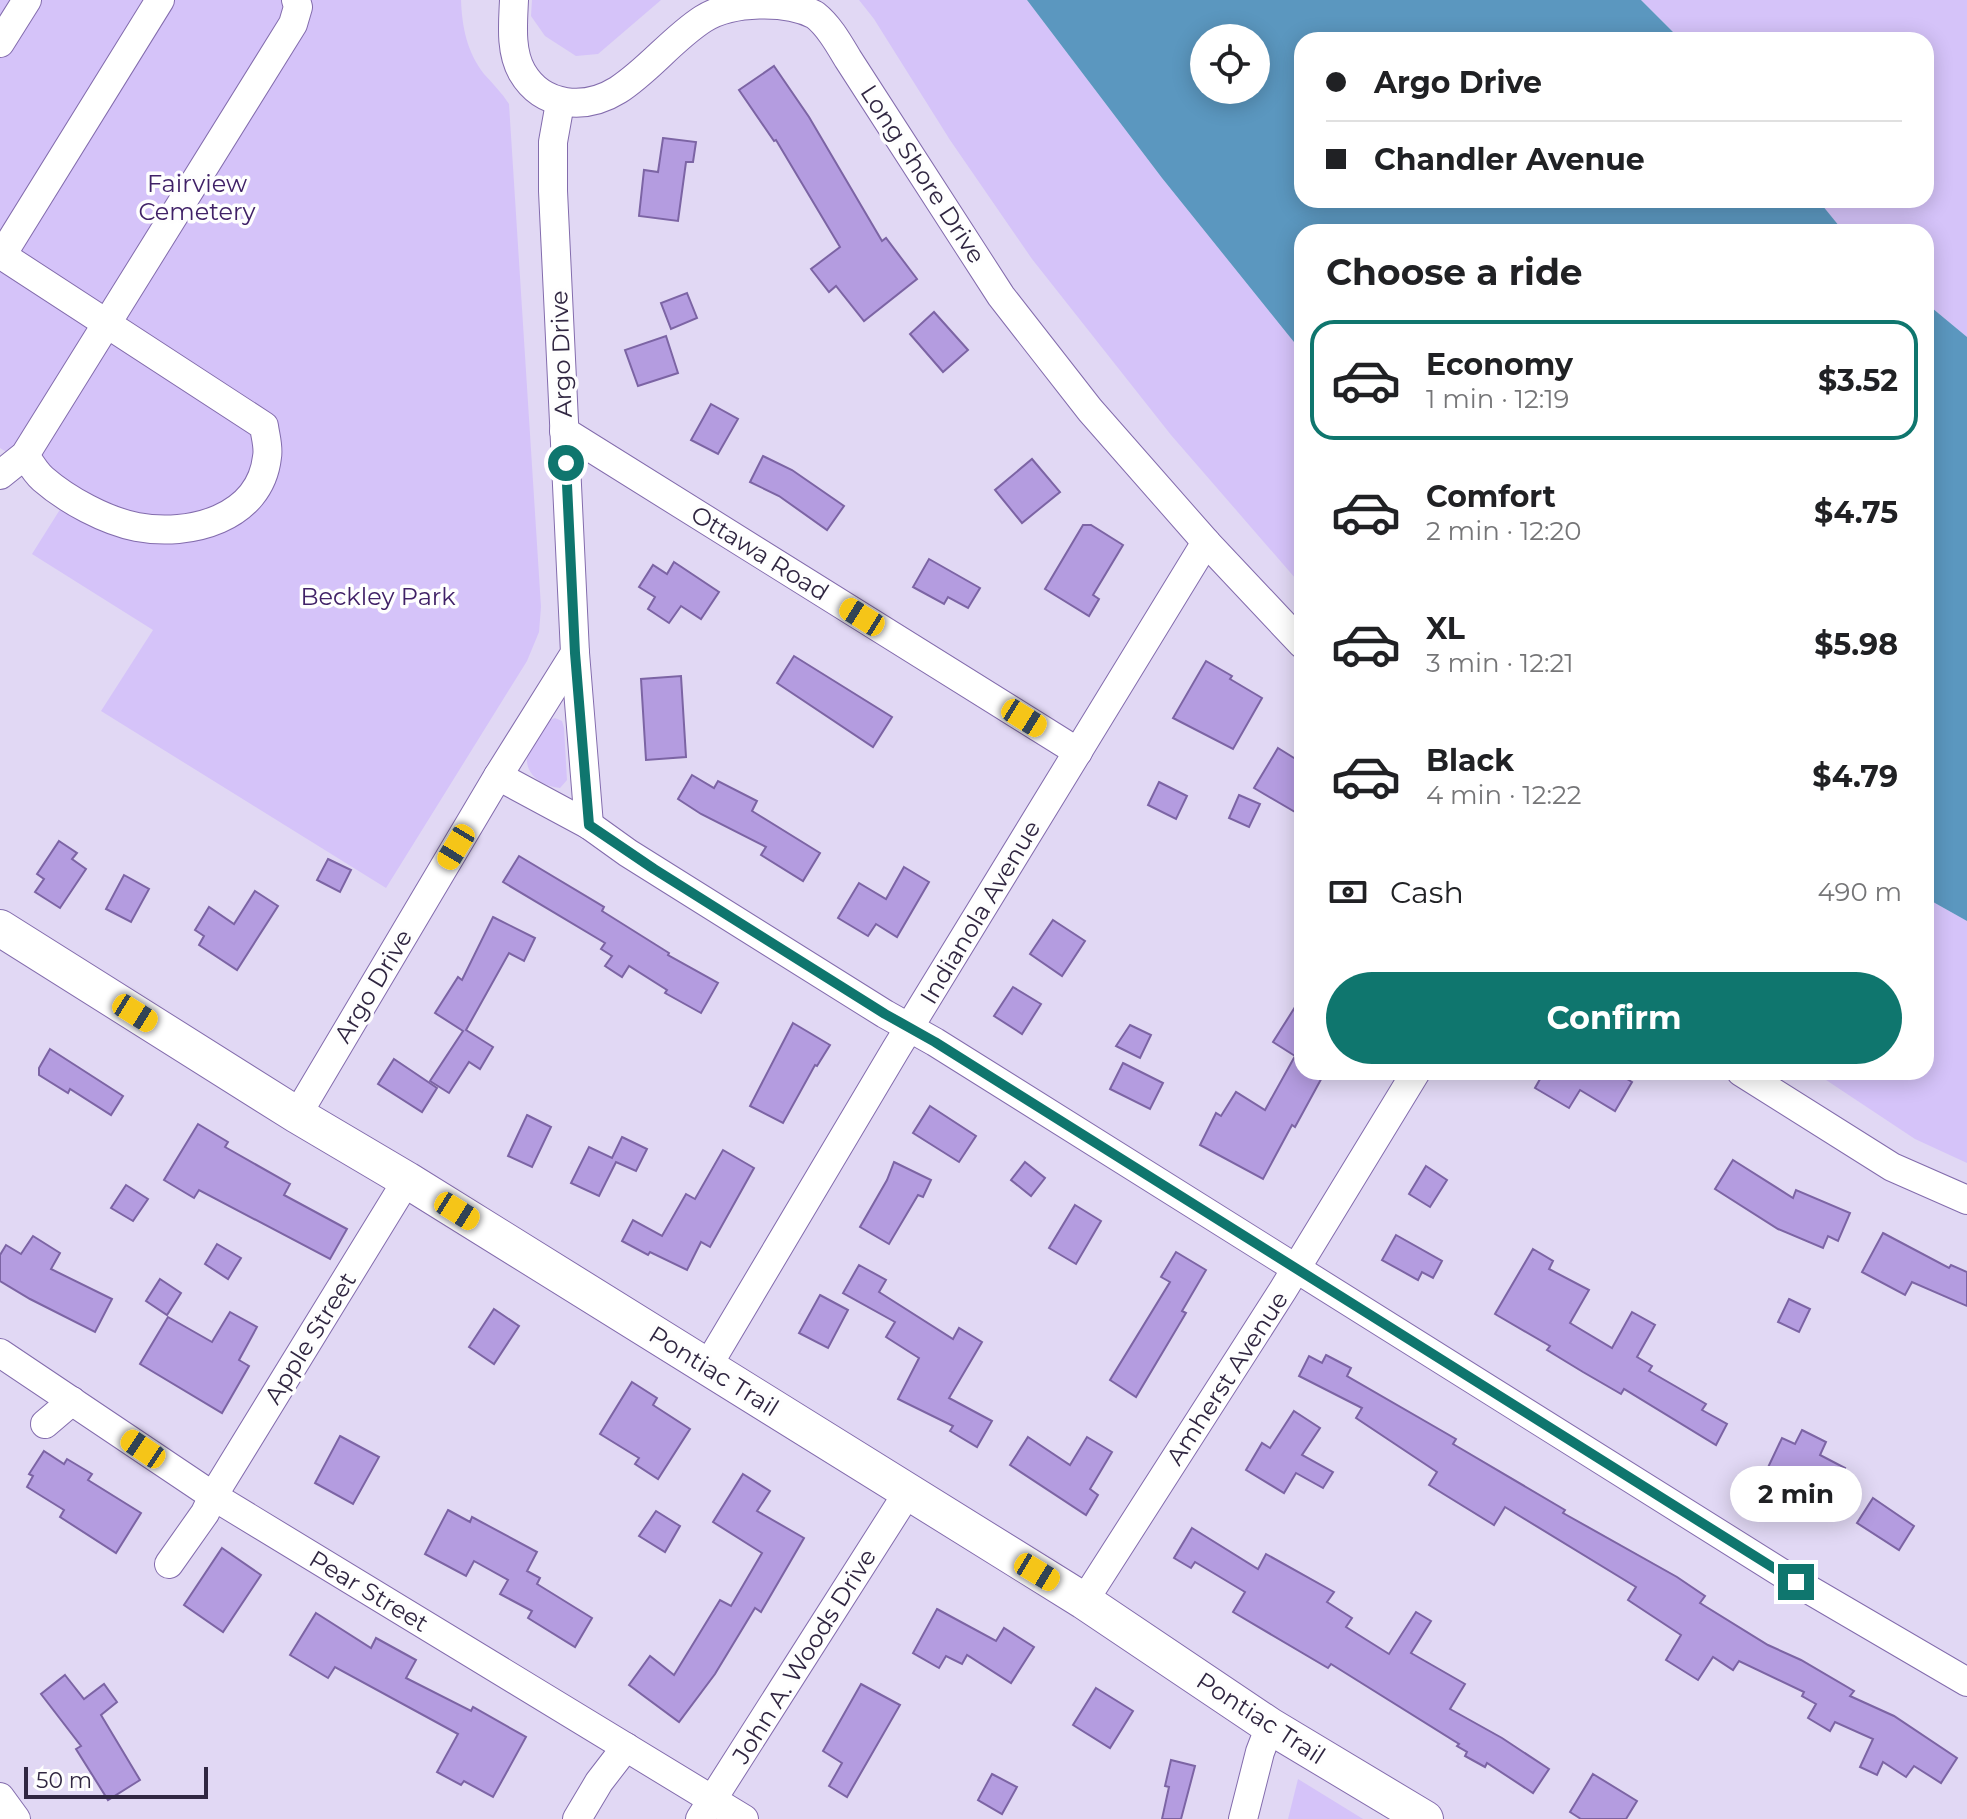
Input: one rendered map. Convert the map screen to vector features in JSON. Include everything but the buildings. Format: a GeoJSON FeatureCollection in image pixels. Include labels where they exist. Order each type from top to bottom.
{"type":"FeatureCollection","features":[{"type":"Feature","properties":{"kind":"main road","name":"Pontiac Trail"},"geometry":{"type":"LineString","coordinates":[[0,928],[1084,1601],[1270,1726],[1425,1819]]}},
{"type":"Feature","properties":{"kind":"street"},"geometry":{"type":"LineString","coordinates":[[0,43],[27,0]]}},
{"type":"Feature","properties":{"kind":"street"},"geometry":{"type":"LineString","coordinates":[[25,455],[41,478],[105,515],[135,527],[170,530],[207,524],[236,512],[257,489],[268,456],[264,426],[1,255],[160,0]]}},
{"type":"Feature","properties":{"kind":"street"},"geometry":{"type":"LineString","coordinates":[[1,485],[25,455],[293,24],[298,7],[296,0]]}},
{"type":"Feature","properties":{"kind":"street"},"geometry":{"type":"LineString","coordinates":[[514,0],[513,41],[521,71],[536,89],[560,103]]}},
{"type":"Feature","properties":{"kind":"street","name":"Long Shore Drive"},"geometry":{"type":"LineString","coordinates":[[560,103],[597,101],[620,89],[702,20],[720,10],[740,4],[769,3],[794,6],[814,14],[829,30],[1001,296],[1090,410],[1206,542],[1294,636]]}},
{"type":"Feature","properties":{"kind":"street","name":"Argo Drive"},"geometry":{"type":"LineString","coordinates":[[560,103],[553,142],[553,191],[575,653],[589,825]]}},
{"type":"Feature","properties":{"kind":"street","name":"Ottawa Road"},"geometry":{"type":"LineString","coordinates":[[564,431],[1078,752]]}},
{"type":"Feature","properties":{"kind":"street","name":"Indianola Avenue"},"geometry":{"type":"LineString","coordinates":[[707,1367],[1206,542]]}},
{"type":"Feature","properties":{"kind":"street","name":"Argo Drive"},"geometry":{"type":"LineString","coordinates":[[297,1115],[498,776],[575,653]]}},
{"type":"Feature","properties":{"kind":"street"},"geometry":{"type":"LineString","coordinates":[[498,776],[589,825],[628,853],[1796,1582],[1967,1682]]}},
{"type":"Feature","properties":{"kind":"street","name":"Amherst Avenue"},"geometry":{"type":"LineString","coordinates":[[1084,1601],[1296,1270],[1411,1080]]}},
{"type":"Feature","properties":{"kind":"street"},"geometry":{"type":"LineString","coordinates":[[1754,1080],[1892,1167],[1967,1200]]}},
{"type":"Feature","properties":{"kind":"street","name":"Apple Street"},"geometry":{"type":"LineString","coordinates":[[169,1564],[205,1513],[407,1180]]}},
{"type":"Feature","properties":{"kind":"street","name":"Pear Street"},"geometry":{"type":"LineString","coordinates":[[0,1353],[213,1496],[626,1747],[706,1809],[744,1819]]}},
{"type":"Feature","properties":{"kind":"street"},"geometry":{"type":"LineString","coordinates":[[45,1424],[72,1401]]}},
{"type":"Feature","properties":{"kind":"street","name":"John A. Woods Drive"},"geometry":{"type":"LineString","coordinates":[[706,1809],[908,1492]]}},
{"type":"Feature","properties":{"kind":"street"},"geometry":{"type":"LineString","coordinates":[[1243,1819],[1270,1726]]}},
{"type":"Feature","properties":{"kind":"street"},"geometry":{"type":"LineString","coordinates":[[577,1819],[599,1782],[626,1747]]}},
{"type":"Feature","properties":{"kind":"street"},"geometry":{"type":"LineString","coordinates":[[0,1797],[16,1819]]}},
{"type":"Feature","properties":{"kind":"green space"},"geometry":{"type":"Polygon","coordinates":[[[0,0],[461,0],[464,29],[473,57],[509,104],[541,607],[539,632],[527,661],[386,888],[101,711],[153,630],[32,554],[71,492],[0,448],[0,0]]]}},
{"type":"Feature","properties":{"kind":"green space"},"geometry":{"type":"Polygon","coordinates":[[[532,0],[661,0],[598,54],[576,56],[545,36],[531,16],[532,0]]]}},
{"type":"Feature","properties":{"kind":"green space"},"geometry":{"type":"Polygon","coordinates":[[[859,0],[1027,0],[1162,178],[1294,342],[1294,577],[1171,435],[1032,259],[950,140],[859,0]]]}},
{"type":"Feature","properties":{"kind":"green space"},"geometry":{"type":"Polygon","coordinates":[[[1641,0],[1967,0],[1967,337],[1934,310],[1934,224],[1838,224],[1824,208],[1934,208],[1934,32],[1673,32],[1641,0]]]}},
{"type":"Feature","properties":{"kind":"green space"},"geometry":{"type":"Polygon","coordinates":[[[555,718],[562,721],[564,728],[567,780],[560,788],[536,778],[527,763],[527,756],[550,720],[555,718]]]}},
{"type":"Feature","properties":{"kind":"green space"},"geometry":{"type":"Polygon","coordinates":[[[1934,902],[1967,921],[1967,1163],[1915,1139],[1826,1080],[1934,1080],[1934,902]]]}},
{"type":"Feature","properties":{"kind":"green space"},"geometry":{"type":"Polygon","coordinates":[[[1298,1779],[1363,1819],[1288,1819],[1298,1779]]]}},
{"type":"Feature","properties":{"kind":"water"},"geometry":{"type":"Polygon","coordinates":[[[1027,0],[1641,0],[1673,32],[1294,32],[1294,208],[1824,208],[1838,224],[1294,224],[1294,342],[1162,178],[1027,0]]]}},
{"type":"Feature","properties":{"kind":"water"},"geometry":{"type":"Polygon","coordinates":[[[1934,310],[1967,337],[1967,921],[1934,902],[1934,310]]]}},
{"type":"Feature","properties":{"kind":"route"},"geometry":{"type":"LineString","coordinates":[[566,463],[575,653],[589,825],[628,853],[859,998],[935,1042],[1796,1582]]}},
{"type":"Feature","properties":{"kind":"park label","name":"Fairview Cemetery"},"geometry":{"type":"Point","coordinates":[197,197]}},
{"type":"Feature","properties":{"kind":"park label","name":"Beckley Park"},"geometry":{"type":"Point","coordinates":[378,596]}}]}
